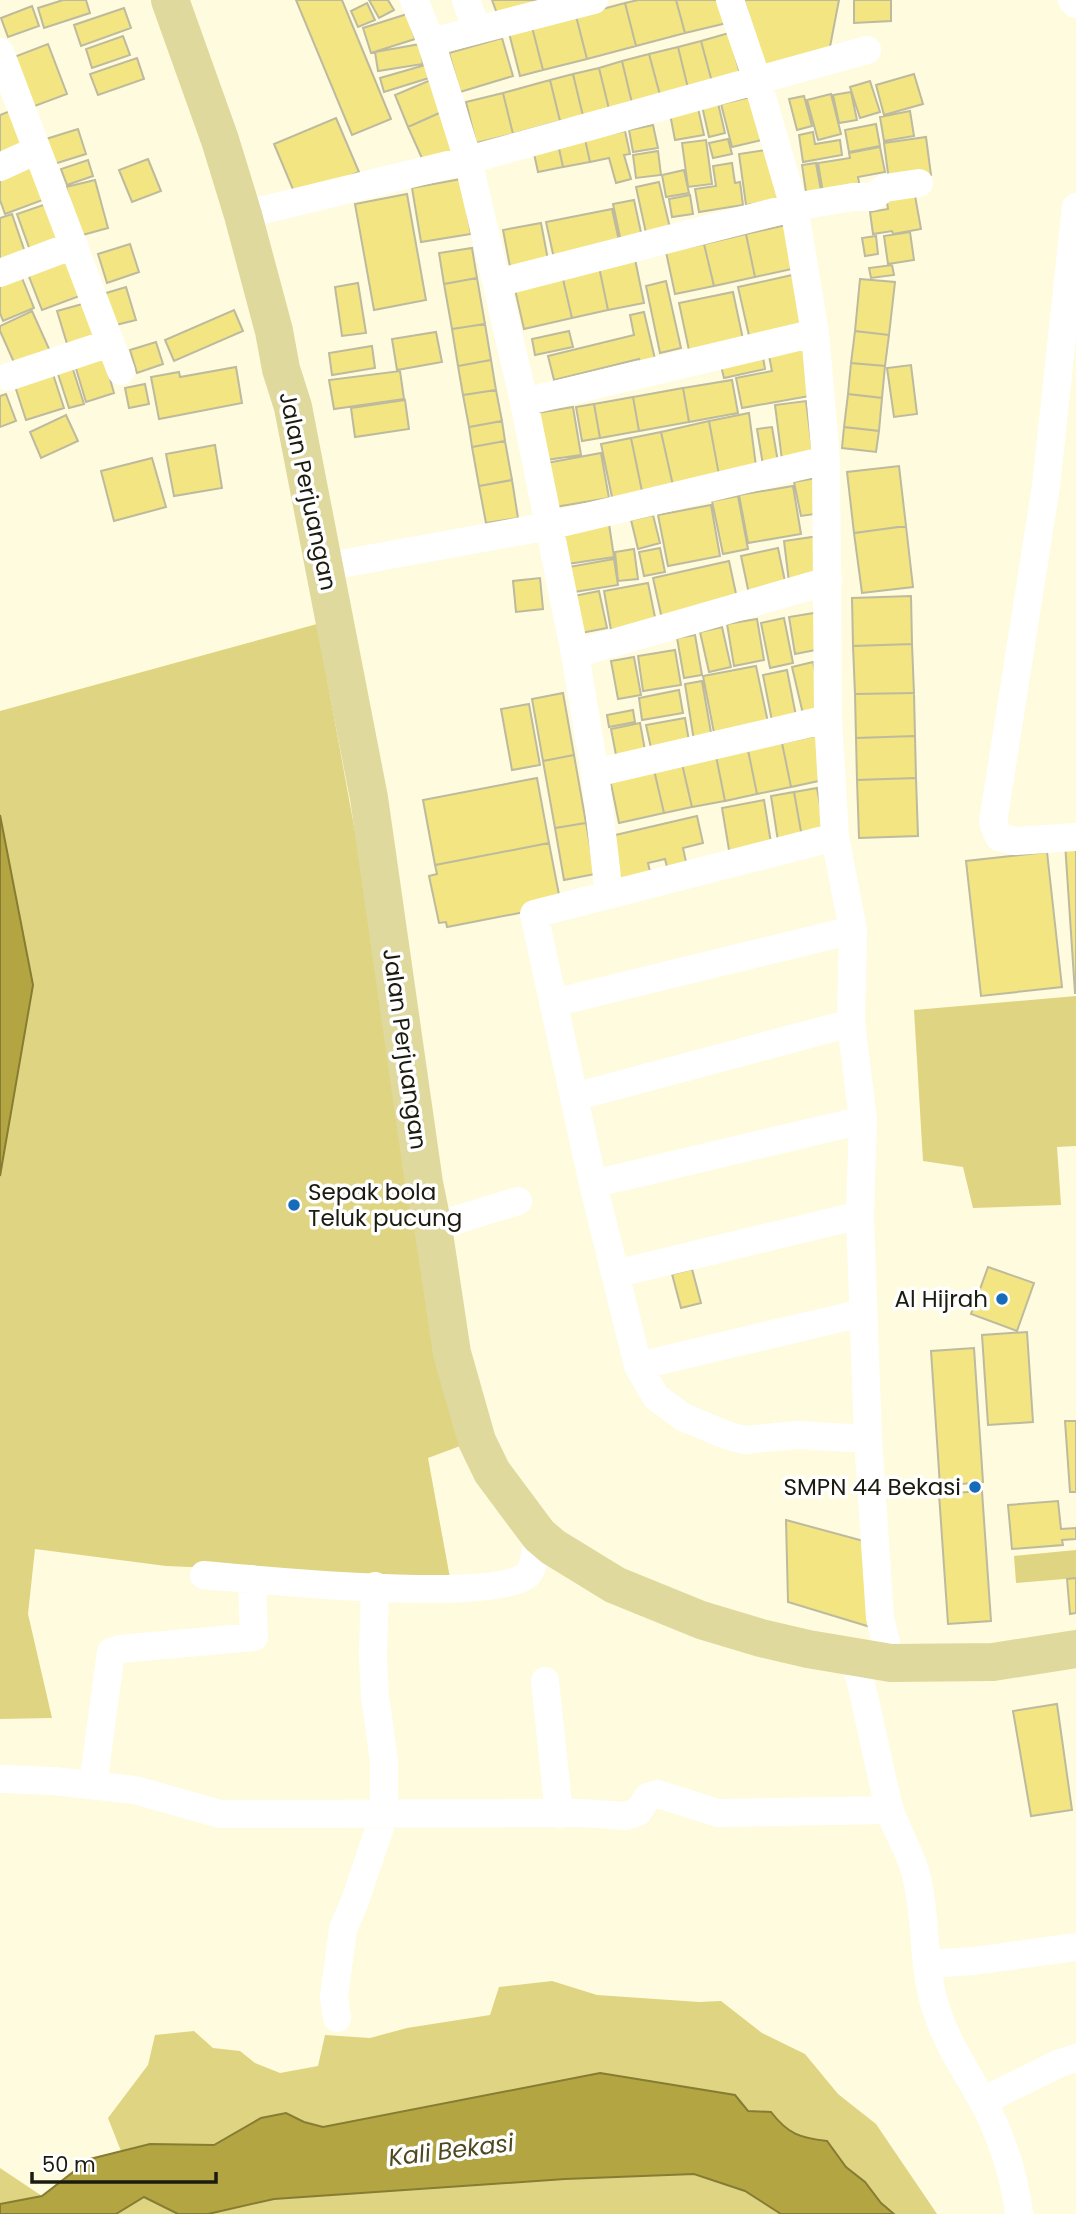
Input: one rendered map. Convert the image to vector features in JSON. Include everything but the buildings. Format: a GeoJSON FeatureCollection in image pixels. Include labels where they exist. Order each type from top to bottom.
{"type":"FeatureCollection","features":[{"type":"Feature","properties":{"kind":"main road","name":"Jalan Perjuangan"},"geometry":{"type":"LineString","coordinates":[[170,0],[220,140],[243,215],[293,407],[369,798],[422,1171],[452,1353],[477,1441],[492,1472],[539,1535],[553,1547],[615,1585],[701,1620],[761,1638],[891,1663],[993,1662],[1076,1649]]}},
{"type":"Feature","properties":{"kind":"street"},"geometry":{"type":"LineString","coordinates":[[415,0],[468,160],[524,402],[575,654],[595,774],[609,895]]}},
{"type":"Feature","properties":{"kind":"street"},"geometry":{"type":"LineString","coordinates":[[466,0],[477,30]]}},
{"type":"Feature","properties":{"kind":"street"},"geometry":{"type":"LineString","coordinates":[[431,42],[593,0]]}},
{"type":"Feature","properties":{"kind":"street"},"geometry":{"type":"LineString","coordinates":[[730,0],[757,80],[794,207],[815,332],[826,460],[828,719],[835,837],[853,930],[851,1023],[863,1120],[860,1215],[868,1439],[880,1618],[891,1663]]}},
{"type":"Feature","properties":{"kind":"street"},"geometry":{"type":"LineString","coordinates":[[243,215],[468,160],[867,50]]}},
{"type":"Feature","properties":{"kind":"street"},"geometry":{"type":"LineString","coordinates":[[1,59],[121,371]]}},
{"type":"Feature","properties":{"kind":"street"},"geometry":{"type":"LineString","coordinates":[[0,167],[37,150]]}},
{"type":"Feature","properties":{"kind":"street"},"geometry":{"type":"LineString","coordinates":[[497,283],[794,207],[853,197],[872,197],[884,188],[919,183]]}},
{"type":"Feature","properties":{"kind":"street"},"geometry":{"type":"LineString","coordinates":[[1076,207],[1045,486],[993,821],[999,837],[1016,841],[1076,837]]}},
{"type":"Feature","properties":{"kind":"street"},"geometry":{"type":"LineString","coordinates":[[0,273],[74,245]]}},
{"type":"Feature","properties":{"kind":"street"},"geometry":{"type":"LineString","coordinates":[[524,402],[815,332]]}},
{"type":"Feature","properties":{"kind":"street"},"geometry":{"type":"LineString","coordinates":[[9,377],[110,343]]}},
{"type":"Feature","properties":{"kind":"street"},"geometry":{"type":"LineString","coordinates":[[324,566],[549,526],[826,460]]}},
{"type":"Feature","properties":{"kind":"street"},"geometry":{"type":"LineString","coordinates":[[575,654],[828,581]]}},
{"type":"Feature","properties":{"kind":"street"},"geometry":{"type":"LineString","coordinates":[[595,774],[828,719]]}},
{"type":"Feature","properties":{"kind":"street"},"geometry":{"type":"LineString","coordinates":[[835,837],[534,914],[593,1184],[638,1366],[656,1396],[683,1417],[744,1440],[797,1435],[868,1439]]}},
{"type":"Feature","properties":{"kind":"street"},"geometry":{"type":"LineString","coordinates":[[553,1003],[853,930]]}},
{"type":"Feature","properties":{"kind":"street"},"geometry":{"type":"LineString","coordinates":[[574,1097],[851,1023]]}},
{"type":"Feature","properties":{"kind":"street"},"geometry":{"type":"LineString","coordinates":[[593,1184],[863,1120]]}},
{"type":"Feature","properties":{"kind":"street"},"geometry":{"type":"LineString","coordinates":[[433,1227],[518,1201]]}},
{"type":"Feature","properties":{"kind":"street"},"geometry":{"type":"LineString","coordinates":[[615,1274],[860,1215]]}},
{"type":"Feature","properties":{"kind":"street"},"geometry":{"type":"LineString","coordinates":[[638,1366],[862,1314]]}},
{"type":"Feature","properties":{"kind":"street"},"geometry":{"type":"LineString","coordinates":[[204,1575],[375,1586],[452,1588],[497,1585],[524,1577],[530,1571],[539,1535]]}},
{"type":"Feature","properties":{"kind":"street"},"geometry":{"type":"LineString","coordinates":[[93,1785],[111,1652],[254,1637],[252,1579]]}},
{"type":"Feature","properties":{"kind":"street"},"geometry":{"type":"LineString","coordinates":[[337,2018],[334,1997],[343,1929],[384,1815],[384,1760],[375,1697],[373,1655],[375,1586]]}},
{"type":"Feature","properties":{"kind":"street"},"geometry":{"type":"LineString","coordinates":[[854,1657],[866,1699],[889,1810],[915,1871],[934,2002],[948,2044],[983,2101],[1007,2155],[1015,2180],[1018,2214]]}},
{"type":"Feature","properties":{"kind":"street"},"geometry":{"type":"LineString","coordinates":[[545,1681],[559,1814]]}},
{"type":"Feature","properties":{"kind":"street"},"geometry":{"type":"LineString","coordinates":[[0,1779],[135,1790],[220,1814],[633,1815],[648,1797],[658,1794],[718,1813],[889,1810]]}},
{"type":"Feature","properties":{"kind":"street"},"geometry":{"type":"LineString","coordinates":[[927,1964],[974,1961],[1076,1947]]}},
{"type":"Feature","properties":{"kind":"street"},"geometry":{"type":"LineString","coordinates":[[983,2101],[1060,2063],[1076,2058]]}},
{"type":"Feature","properties":{"kind":"shaded area"},"geometry":{"type":"Polygon","coordinates":[[[317,624],[471,1442],[428,1458],[450,1578],[166,1566],[35,1549],[28,1614],[52,1718],[0,1719],[0,1176],[33,985],[0,815],[0,711],[317,624]]]}},
{"type":"Feature","properties":{"kind":"shaded area"},"geometry":{"type":"Polygon","coordinates":[[[1076,996],[1076,1146],[1057,1147],[1061,1205],[973,1208],[963,1167],[923,1161],[914,1010],[1076,996]]]}},
{"type":"Feature","properties":{"kind":"shaded area"},"geometry":{"type":"Polygon","coordinates":[[[1076,1550],[1076,1578],[1016,1583],[1014,1556],[1076,1550]]]}},
{"type":"Feature","properties":{"kind":"shaded area"},"geometry":{"type":"Polygon","coordinates":[[[552,1981],[597,1995],[721,2001],[762,2033],[805,2054],[838,2094],[876,2124],[937,2214],[894,2214],[881,2203],[865,2182],[846,2167],[827,2141],[795,2134],[771,2112],[748,2112],[600,2073],[323,2127],[286,2113],[261,2118],[214,2145],[150,2144],[121,2151],[108,2118],[148,2065],[155,2035],[194,2031],[213,2048],[240,2051],[255,2063],[280,2073],[318,2066],[325,2035],[370,2038],[407,2028],[490,2015],[499,1987],[552,1981]]]}},
{"type":"Feature","properties":{"kind":"shaded area"},"geometry":{"type":"Polygon","coordinates":[[[0,2168],[42,2196],[0,2204],[0,2168]]]}},
{"type":"Feature","properties":{"kind":"shaded area"},"geometry":{"type":"Polygon","coordinates":[[[694,2174],[745,2191],[781,2214],[208,2214],[274,2199],[565,2179],[694,2174]]]}},
{"type":"Feature","properties":{"kind":"shaded area"},"geometry":{"type":"Polygon","coordinates":[[[144,2197],[178,2214],[116,2214],[144,2197]]]}},
{"type":"Feature","properties":{"kind":"water"},"geometry":{"type":"Polygon","coordinates":[[[0,815],[33,985],[0,1176],[0,815]]]}},
{"type":"Feature","properties":{"kind":"water","name":"Kali Bekasi"},"geometry":{"type":"Polygon","coordinates":[[[600,2073],[735,2095],[748,2111],[771,2112],[795,2134],[827,2141],[846,2167],[865,2182],[881,2203],[894,2214],[781,2214],[745,2191],[694,2174],[565,2179],[274,2199],[208,2214],[178,2214],[144,2197],[116,2214],[0,2214],[0,2204],[42,2196],[90,2159],[150,2144],[214,2145],[261,2118],[286,2113],[323,2127],[600,2073]]]}},
{"type":"Feature","properties":{"kind":"place","name":"Sepak bola Teluk pucung"},"geometry":{"type":"Point","coordinates":[294,1205]}},
{"type":"Feature","properties":{"kind":"place","name":"Al Hijrah"},"geometry":{"type":"Point","coordinates":[1002,1299]}},
{"type":"Feature","properties":{"kind":"place","name":"SMPN 44 Bekasi"},"geometry":{"type":"Point","coordinates":[975,1487]}}]}
